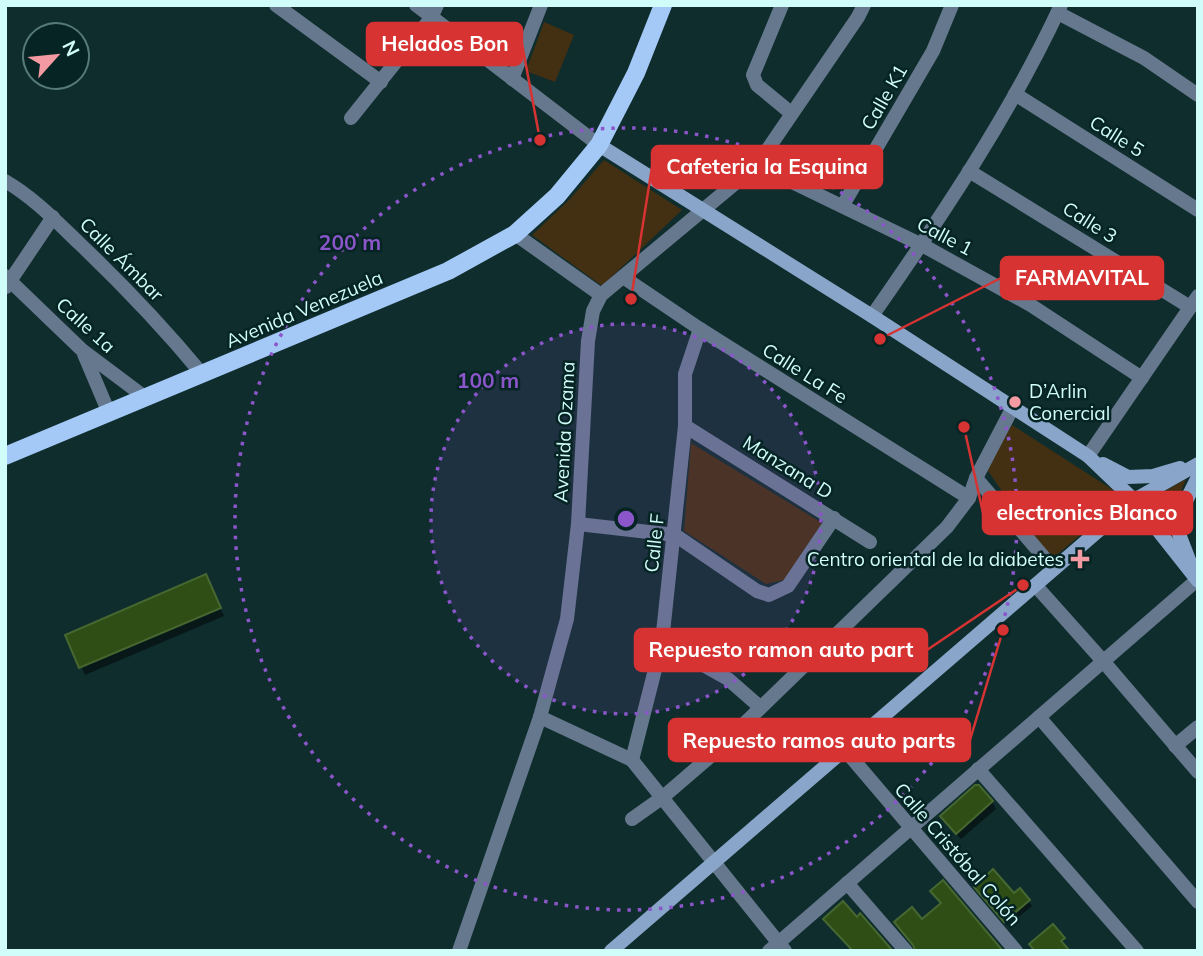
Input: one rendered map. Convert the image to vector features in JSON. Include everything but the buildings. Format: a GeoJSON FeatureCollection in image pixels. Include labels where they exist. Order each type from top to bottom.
{"type":"FeatureCollection","features":[{"type":"Feature","properties":{"kind":"main road","name":"Avenida Venezuela"},"geometry":{"type":"LineString","coordinates":[[5,456],[448,271],[515,234],[557,196],[599,145],[636,73],[663,5]]}},
{"type":"Feature","properties":{"kind":"main road"},"geometry":{"type":"LineString","coordinates":[[599,145],[872,316],[1088,456],[1128,477],[1153,476],[1198,463]]}},
{"type":"Feature","properties":{"kind":"main road"},"geometry":{"type":"LineString","coordinates":[[1088,456],[1134,500],[1197,580]]}},
{"type":"Feature","properties":{"kind":"main road"},"geometry":{"type":"LineString","coordinates":[[611,951],[1134,500],[1198,463]]}},
{"type":"Feature","properties":{"kind":"main road"},"geometry":{"type":"LineString","coordinates":[[1197,580],[1179,534],[1182,509],[1198,477]]}},
{"type":"Feature","properties":{"kind":"street"},"geometry":{"type":"LineString","coordinates":[[276,5],[381,82]]}},
{"type":"Feature","properties":{"kind":"street"},"geometry":{"type":"LineString","coordinates":[[416,5],[434,12],[512,79],[599,145]]}},
{"type":"Feature","properties":{"kind":"street"},"geometry":{"type":"LineString","coordinates":[[512,79],[541,5]]}},
{"type":"Feature","properties":{"kind":"street"},"geometry":{"type":"LineString","coordinates":[[782,5],[753,75],[757,85],[792,113]]}},
{"type":"Feature","properties":{"kind":"street"},"geometry":{"type":"LineString","coordinates":[[515,234],[601,295],[757,164],[859,17],[863,5]]}},
{"type":"Feature","properties":{"kind":"street","name":"Calle K1"},"geometry":{"type":"LineString","coordinates":[[844,205],[933,51],[952,5]]}},
{"type":"Feature","properties":{"kind":"street"},"geometry":{"type":"LineString","coordinates":[[872,316],[969,171],[1015,94],[1060,9],[1144,58],[1198,95]]}},
{"type":"Feature","properties":{"kind":"street"},"geometry":{"type":"LineString","coordinates":[[352,118],[434,12]]}},
{"type":"Feature","properties":{"kind":"street","name":"Calle 5"},"geometry":{"type":"LineString","coordinates":[[1015,94],[1198,210]]}},
{"type":"Feature","properties":{"kind":"street","name":"Calle 1"},"geometry":{"type":"LineString","coordinates":[[757,164],[922,245],[1029,304],[1142,378]]}},
{"type":"Feature","properties":{"kind":"street","name":"Calle 3"},"geometry":{"type":"LineString","coordinates":[[969,171],[1194,301]]}},
{"type":"Feature","properties":{"kind":"street","name":"Calle Ámbar"},"geometry":{"type":"LineString","coordinates":[[5,181],[53,217],[162,326],[202,374]]}},
{"type":"Feature","properties":{"kind":"street"},"geometry":{"type":"LineString","coordinates":[[7,282],[53,217]]}},
{"type":"Feature","properties":{"kind":"street","name":"Calle La Fe"},"geometry":{"type":"LineString","coordinates":[[623,277],[699,329],[969,498]]}},
{"type":"Feature","properties":{"kind":"street","name":"Calle 1a"},"geometry":{"type":"LineString","coordinates":[[7,282],[82,350],[146,398]]}},
{"type":"Feature","properties":{"kind":"street","name":"Avenida Ozama"},"geometry":{"type":"LineString","coordinates":[[459,951],[540,717],[567,619],[578,524],[588,341],[593,311],[601,295]]}},
{"type":"Feature","properties":{"kind":"street"},"geometry":{"type":"LineString","coordinates":[[1088,456],[1194,301]]}},
{"type":"Feature","properties":{"kind":"street","name":"Calle F"},"geometry":{"type":"LineString","coordinates":[[632,760],[662,642],[685,426],[685,374],[699,329]]}},
{"type":"Feature","properties":{"kind":"street"},"geometry":{"type":"LineString","coordinates":[[82,350],[109,413]]}},
{"type":"Feature","properties":{"kind":"street"},"geometry":{"type":"LineString","coordinates":[[632,819],[663,797],[713,754],[947,527],[969,498],[976,478],[1013,407]]}},
{"type":"Feature","properties":{"kind":"street","name":"Manzana D"},"geometry":{"type":"LineString","coordinates":[[685,426],[870,542]]}},
{"type":"Feature","properties":{"kind":"street"},"geometry":{"type":"LineString","coordinates":[[976,478],[1054,569]]}},
{"type":"Feature","properties":{"kind":"street"},"geometry":{"type":"LineString","coordinates":[[578,524],[675,535],[757,591],[769,594],[788,586],[834,518]]}},
{"type":"Feature","properties":{"kind":"street"},"geometry":{"type":"LineString","coordinates":[[540,717],[632,760],[778,948],[847,883],[1197,580]]}},
{"type":"Feature","properties":{"kind":"street"},"geometry":{"type":"LineString","coordinates":[[1036,586],[1198,772]]}},
{"type":"Feature","properties":{"kind":"street"},"geometry":{"type":"LineString","coordinates":[[662,642],[728,679],[760,707]]}},
{"type":"Feature","properties":{"kind":"street"},"geometry":{"type":"LineString","coordinates":[[1039,717],[1198,902]]}},
{"type":"Feature","properties":{"kind":"street"},"geometry":{"type":"LineString","coordinates":[[1175,746],[1198,727]]}},
{"type":"Feature","properties":{"kind":"street","name":"Calle Cristóbal Colón"},"geometry":{"type":"LineString","coordinates":[[845,750],[1016,951]]}},
{"type":"Feature","properties":{"kind":"street"},"geometry":{"type":"LineString","coordinates":[[978,769],[1137,951]]}},
{"type":"Feature","properties":{"kind":"street"},"geometry":{"type":"LineString","coordinates":[[847,883],[906,951]]}},
{"type":"Feature","properties":{"kind":"shaded area"},"geometry":{"type":"Polygon","coordinates":[[[544,22],[574,35],[555,82],[526,71],[544,22]]]}},
{"type":"Feature","properties":{"kind":"shaded area"},"geometry":{"type":"Polygon","coordinates":[[[604,160],[682,210],[602,286],[532,235],[569,200],[604,160]]]}},
{"type":"Feature","properties":{"kind":"shaded area"},"geometry":{"type":"Polygon","coordinates":[[[1012,425],[1113,490],[1122,499],[1050,561],[986,468],[1012,425]]]}},
{"type":"Feature","properties":{"kind":"shaded area"},"geometry":{"type":"Polygon","coordinates":[[[691,443],[822,523],[784,580],[766,584],[684,531],[691,443]]]}},
{"type":"Feature","properties":{"kind":"shaded area"},"geometry":{"type":"Polygon","coordinates":[[[1186,479],[1175,506],[1172,533],[1179,549],[1144,503],[1186,479]]]}},
{"type":"Feature","properties":{"kind":"place","name":"Helados Bon"},"geometry":{"type":"Point","coordinates":[540,140]}},
{"type":"Feature","properties":{"kind":"place","name":"Cafeteria la Esquina"},"geometry":{"type":"Point","coordinates":[631,299]}},
{"type":"Feature","properties":{"kind":"place","name":"FARMAVITAL"},"geometry":{"type":"Point","coordinates":[880,339]}},
{"type":"Feature","properties":{"kind":"place","name":"D’Arlin Conercial"},"geometry":{"type":"Point","coordinates":[1015,402]}},
{"type":"Feature","properties":{"kind":"place","name":"electronics Blanco"},"geometry":{"type":"Point","coordinates":[964,427]}},
{"type":"Feature","properties":{"kind":"place","name":"Centro oriental de la diabetes"},"geometry":{"type":"Point","coordinates":[1080,559]}},
{"type":"Feature","properties":{"kind":"place","name":"Repuesto ramon auto part"},"geometry":{"type":"Point","coordinates":[1023,585]}},
{"type":"Feature","properties":{"kind":"place","name":"Repuesto ramos auto parts"},"geometry":{"type":"Point","coordinates":[1003,630]}}]}
